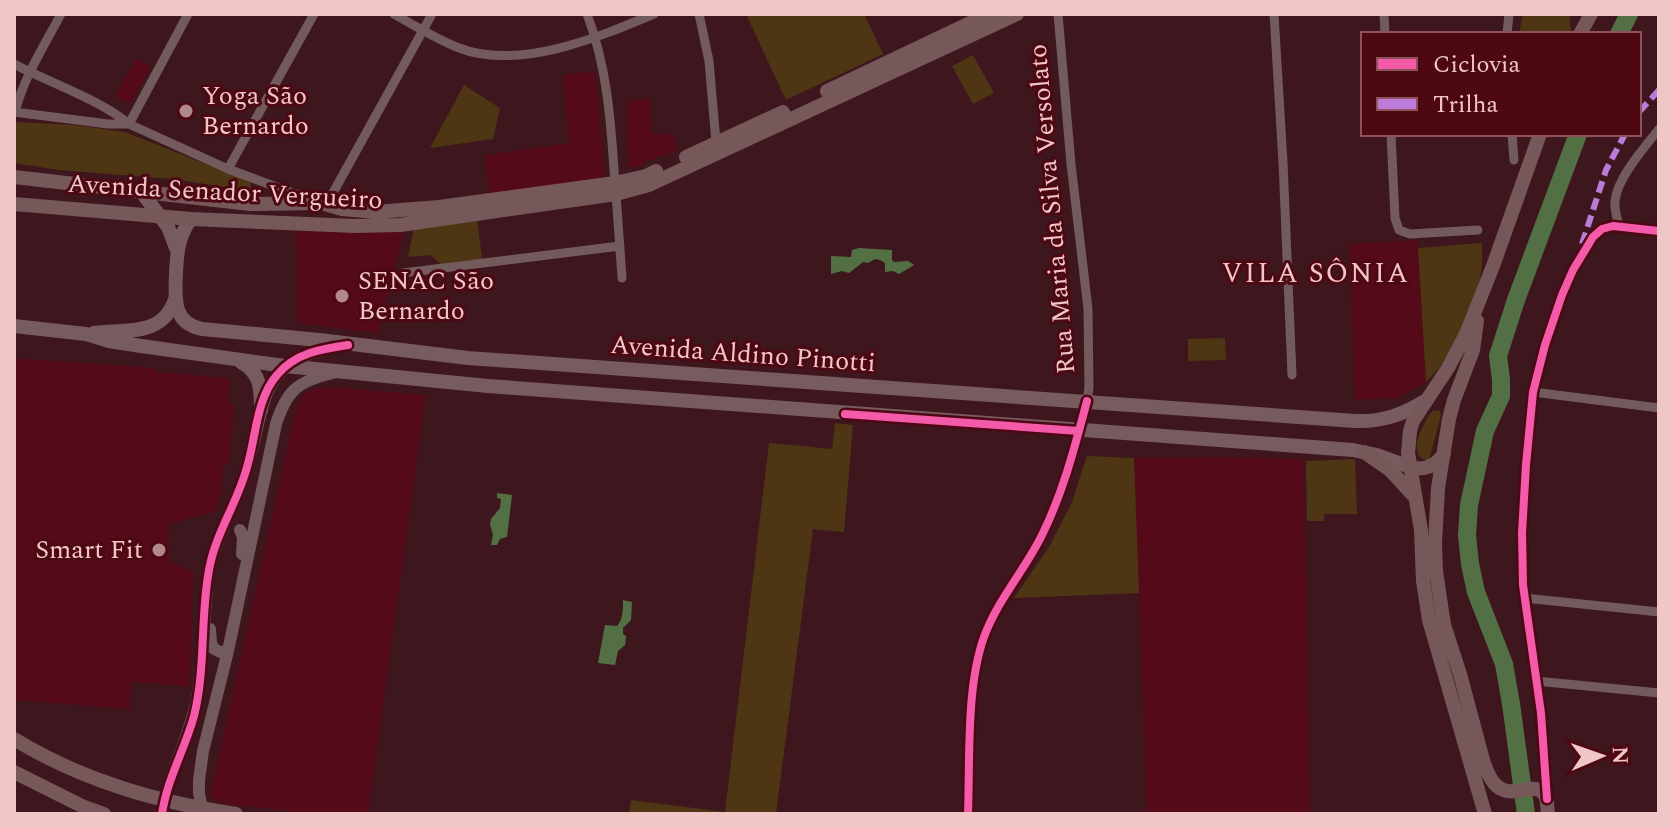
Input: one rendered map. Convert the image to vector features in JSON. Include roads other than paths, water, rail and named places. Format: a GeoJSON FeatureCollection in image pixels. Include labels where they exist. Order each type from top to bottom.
{"type":"FeatureCollection","features":[{"type":"Feature","properties":{"kind":"main road","name":"Avenida Senador Vergueiro"},"geometry":{"type":"LineString","coordinates":[[14,204],[191,219],[341,226],[400,225],[616,189],[989,14]]}},
{"type":"Feature","properties":{"kind":"main road","name":"Avenida Senador Vergueiro"},"geometry":{"type":"LineString","coordinates":[[14,177],[250,204],[324,205],[376,212],[649,185],[1017,14]]}},
{"type":"Feature","properties":{"kind":"main road"},"geometry":{"type":"LineString","coordinates":[[1581,32],[1591,14]]}},
{"type":"Feature","properties":{"kind":"main road"},"geometry":{"type":"LineString","coordinates":[[1486,813],[1429,620],[1423,581],[1421,530],[1408,453],[1413,421],[1458,351],[1539,136]]}},
{"type":"Feature","properties":{"kind":"main road"},"geometry":{"type":"LineString","coordinates":[[140,190],[174,238],[177,253]]}},
{"type":"Feature","properties":{"kind":"main road"},"geometry":{"type":"LineString","coordinates":[[175,299],[179,239],[191,219]]}},
{"type":"Feature","properties":{"kind":"main road","name":"Avenida Aldino Pinotti"},"geometry":{"type":"LineString","coordinates":[[86,334],[150,327],[164,319],[175,299]]}},
{"type":"Feature","properties":{"kind":"main road","name":"Avenida Aldino Pinotti"},"geometry":{"type":"LineString","coordinates":[[175,299],[184,320],[195,328],[484,360],[1355,421],[1375,421],[1402,414],[1425,401]]}},
{"type":"Feature","properties":{"kind":"main road"},"geometry":{"type":"LineString","coordinates":[[1480,299],[1473,350],[1449,419],[1438,488],[1435,543],[1440,605],[1486,770],[1495,786],[1540,802]]}},
{"type":"Feature","properties":{"kind":"main road","name":"Avenida Aldino Pinotti"},"geometry":{"type":"LineString","coordinates":[[14,326],[337,372],[644,399],[1364,452],[1410,467]]}},
{"type":"Feature","properties":{"kind":"main road"},"geometry":{"type":"LineString","coordinates":[[237,359],[253,370],[259,381],[261,410]]}},
{"type":"Feature","properties":{"kind":"main road"},"geometry":{"type":"LineString","coordinates":[[1425,401],[1436,399],[1445,402],[1449,419]]}},
{"type":"Feature","properties":{"kind":"main road"},"geometry":{"type":"LineString","coordinates":[[1267,444],[1271,416]]}},
{"type":"Feature","properties":{"kind":"main road"},"geometry":{"type":"LineString","coordinates":[[1364,452],[1396,476],[1415,499]]}},
{"type":"Feature","properties":{"kind":"main road"},"geometry":{"type":"LineString","coordinates":[[1410,467],[1429,467],[1444,454]]}},
{"type":"Feature","properties":{"kind":"main road"},"geometry":{"type":"LineString","coordinates":[[14,739],[46,758],[163,807],[236,814]]}},
{"type":"Feature","properties":{"kind":"main road"},"geometry":{"type":"LineString","coordinates":[[14,772],[83,811],[104,814]]}},
{"type":"Feature","properties":{"kind":"street"},"geometry":{"type":"LineString","coordinates":[[15,112],[29,72],[61,14]]}},
{"type":"Feature","properties":{"kind":"street"},"geometry":{"type":"LineString","coordinates":[[14,64],[107,109],[129,124],[188,14]]}},
{"type":"Feature","properties":{"kind":"street"},"geometry":{"type":"LineString","coordinates":[[228,169],[314,14]]}},
{"type":"Feature","properties":{"kind":"street"},"geometry":{"type":"LineString","coordinates":[[394,14],[461,49],[512,55],[546,51],[596,38],[654,14]]}},
{"type":"Feature","properties":{"kind":"street"},"geometry":{"type":"LineString","coordinates":[[324,205],[432,14]]}},
{"type":"Feature","properties":{"kind":"street"},"geometry":{"type":"LineString","coordinates":[[587,14],[604,68],[609,98],[622,278]]}},
{"type":"Feature","properties":{"kind":"street"},"geometry":{"type":"LineString","coordinates":[[699,14],[709,61],[716,142]]}},
{"type":"Feature","properties":{"kind":"street","name":"Rua Maria da Silva Versolato"},"geometry":{"type":"LineString","coordinates":[[968,814],[972,698],[985,636],[1003,598],[1042,536],[1064,481],[1087,401],[1090,329],[1058,14]]}},
{"type":"Feature","properties":{"kind":"street"},"geometry":{"type":"LineString","coordinates":[[1274,14],[1292,375]]}},
{"type":"Feature","properties":{"kind":"street"},"geometry":{"type":"LineString","coordinates":[[104,123],[111,118],[107,109]]}},
{"type":"Feature","properties":{"kind":"street","name":"Avenida Senador Vergueiro"},"geometry":{"type":"LineString","coordinates":[[15,112],[129,124],[228,169],[324,205]]}},
{"type":"Feature","properties":{"kind":"street"},"geometry":{"type":"LineString","coordinates":[[1619,226],[1615,206],[1617,192],[1659,129]]}},
{"type":"Feature","properties":{"kind":"street"},"geometry":{"type":"LineString","coordinates":[[1391,136],[1395,218],[1399,230],[1410,234],[1478,230]]}},
{"type":"Feature","properties":{"kind":"street"},"geometry":{"type":"LineString","coordinates":[[1512,136],[1514,160]]}},
{"type":"Feature","properties":{"kind":"street"},"geometry":{"type":"LineString","coordinates":[[250,204],[262,195],[262,185],[254,178]]}},
{"type":"Feature","properties":{"kind":"street"},"geometry":{"type":"LineString","coordinates":[[1540,802],[1544,758],[1524,598],[1522,533],[1533,392],[1550,331],[1582,252],[1605,228],[1619,226],[1659,231]]}},
{"type":"Feature","properties":{"kind":"street"},"geometry":{"type":"LineString","coordinates":[[403,273],[620,246]]}},
{"type":"Feature","properties":{"kind":"street"},"geometry":{"type":"LineString","coordinates":[[163,807],[167,785],[187,737],[197,699],[209,569],[247,468],[266,394],[274,378],[296,359],[314,351],[348,345]]}},
{"type":"Feature","properties":{"kind":"street"},"geometry":{"type":"LineString","coordinates":[[202,809],[199,793],[201,766],[276,424],[290,392],[313,378],[337,372]]}},
{"type":"Feature","properties":{"kind":"street"},"geometry":{"type":"LineString","coordinates":[[1533,392],[1659,408]]}},
{"type":"Feature","properties":{"kind":"street"},"geometry":{"type":"LineString","coordinates":[[223,526],[254,532]]}},
{"type":"Feature","properties":{"kind":"street"},"geometry":{"type":"LineString","coordinates":[[240,530],[244,538],[239,572],[240,595]]}},
{"type":"Feature","properties":{"kind":"street"},"geometry":{"type":"LineString","coordinates":[[206,595],[212,647],[216,651],[228,651]]}},
{"type":"Feature","properties":{"kind":"street"},"geometry":{"type":"LineString","coordinates":[[1524,598],[1659,612]]}},
{"type":"Feature","properties":{"kind":"street"},"geometry":{"type":"LineString","coordinates":[[1536,681],[1659,693]]}},
{"type":"Feature","properties":{"kind":"waterway"},"geometry":{"type":"LineString","coordinates":[[1620,32],[1629,14]]}},
{"type":"Feature","properties":{"kind":"waterway"},"geometry":{"type":"LineString","coordinates":[[1526,814],[1504,664],[1476,592],[1470,564],[1467,535],[1469,505],[1485,431],[1501,396],[1498,356],[1577,136]]}},
{"type":"Feature","properties":{"kind":"place","name":"Yoga São Bernardo"},"geometry":{"type":"Point","coordinates":[186,111]}},
{"type":"Feature","properties":{"kind":"place","name":"SENAC São Bernardo"},"geometry":{"type":"Point","coordinates":[342,296]}},
{"type":"Feature","properties":{"kind":"place","name":"Smart Fit"},"geometry":{"type":"Point","coordinates":[159,550]}},
{"type":"Feature","properties":{"kind":"district","name":"VILA SÔNIA"},"geometry":{"type":"Point","coordinates":[1316,273]}}]}
